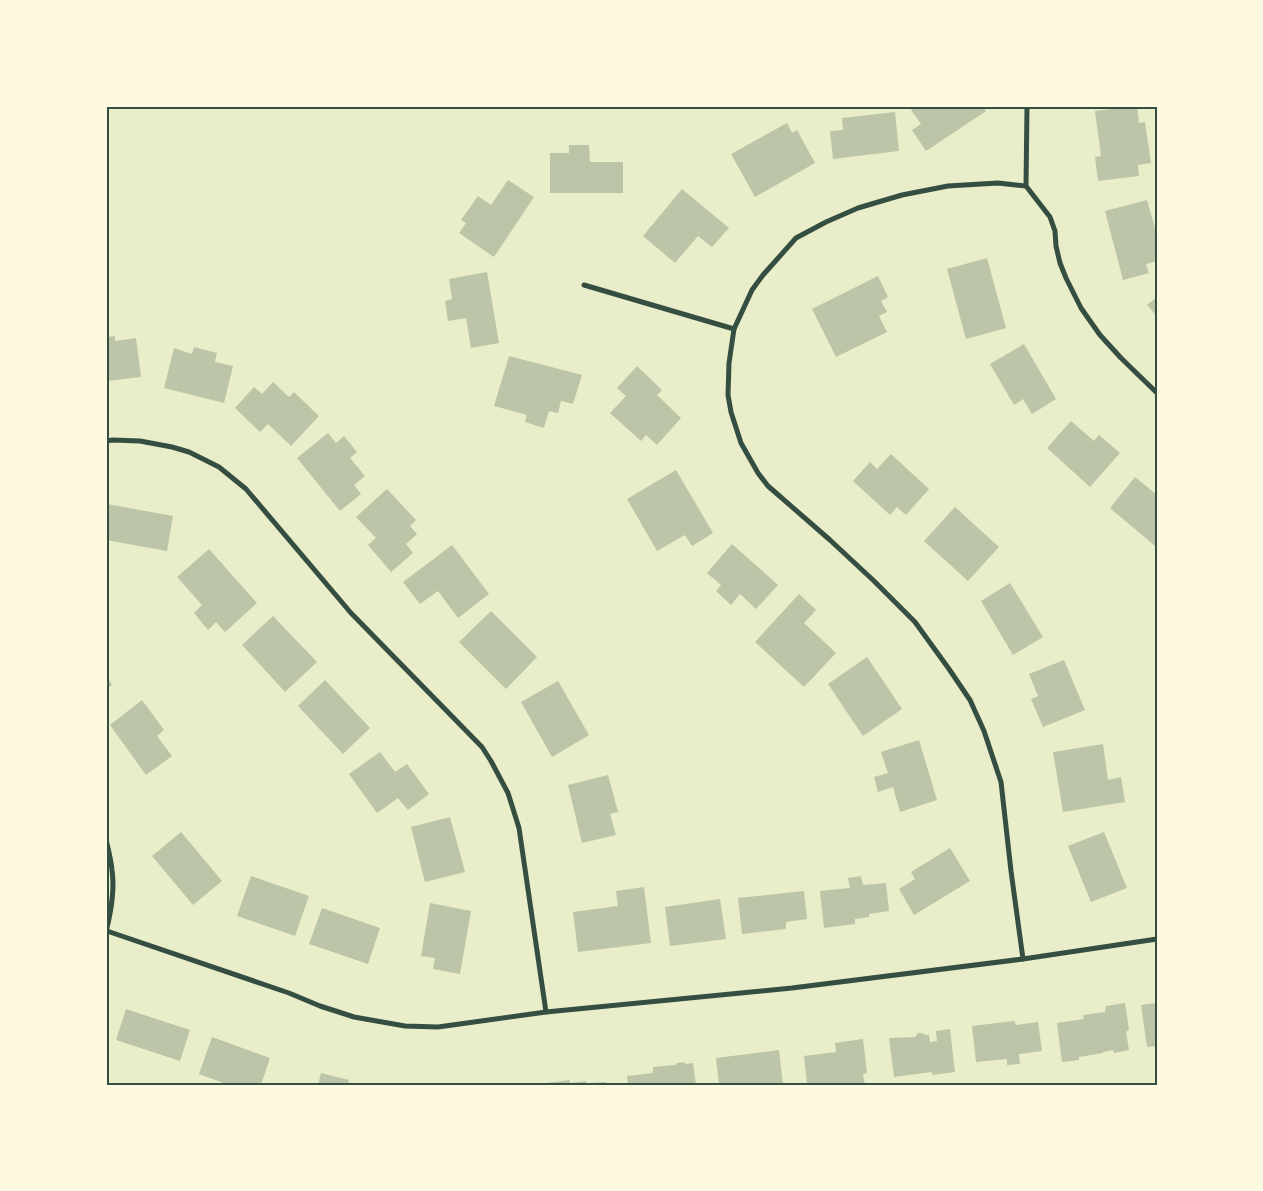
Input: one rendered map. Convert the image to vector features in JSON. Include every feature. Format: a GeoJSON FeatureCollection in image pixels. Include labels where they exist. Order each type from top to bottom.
{"type":"FeatureCollection","features":[{"type":"Feature","properties":{"kind":"street"},"geometry":{"type":"LineString","coordinates":[[1027,106],[1026,186],[1050,217],[1055,231],[1060,262],[1066,278],[1081,308],[1100,335],[1157,393]]}},
{"type":"Feature","properties":{"kind":"street"},"geometry":{"type":"LineString","coordinates":[[1023,959],[1001,782],[984,731],[970,700],[914,622],[830,540],[768,486],[758,473],[741,443],[731,412],[728,395],[729,363],[734,329],[752,290],[762,275],[796,238],[858,208],[902,195],[948,186],[998,183],[1026,186]]}},
{"type":"Feature","properties":{"kind":"street"},"geometry":{"type":"LineString","coordinates":[[584,285],[734,329]]}},
{"type":"Feature","properties":{"kind":"street"},"geometry":{"type":"LineString","coordinates":[[106,441],[140,441],[188,452],[219,468],[246,489],[351,613],[482,747],[508,793],[517,820],[546,1012]]}},
{"type":"Feature","properties":{"kind":"street"},"geometry":{"type":"LineString","coordinates":[[106,839],[113,870],[113,887],[112,904],[106,931],[354,1017],[404,1026],[438,1027],[546,1012],[792,988],[1023,959],[1157,939]]}},
{"type":"Feature","properties":{"kind":"building"},"geometry":{"type":"Polygon","coordinates":[[[917,106],[983,106],[986,111],[926,151],[912,130],[921,124],[911,110],[917,106]]]}},
{"type":"Feature","properties":{"kind":"building"},"geometry":{"type":"Polygon","coordinates":[[[1137,106],[1139,123],[1145,122],[1151,163],[1138,165],[1139,176],[1098,181],[1095,157],[1101,156],[1095,111],[1137,106]]]}},
{"type":"Feature","properties":{"kind":"building"},"geometry":{"type":"Polygon","coordinates":[[[895,112],[899,151],[833,159],[830,131],[843,130],[842,118],[895,112]]]}},
{"type":"Feature","properties":{"kind":"building"},"geometry":{"type":"Polygon","coordinates":[[[787,123],[792,133],[797,130],[815,163],[755,197],[731,154],[787,123]]]}},
{"type":"Feature","properties":{"kind":"building"},"geometry":{"type":"Polygon","coordinates":[[[569,145],[589,145],[590,162],[623,162],[623,193],[550,193],[550,153],[569,153],[569,145]]]}},
{"type":"Feature","properties":{"kind":"building"},"geometry":{"type":"Polygon","coordinates":[[[508,180],[534,197],[494,257],[459,233],[466,223],[461,220],[478,196],[491,205],[508,180]]]}},
{"type":"Feature","properties":{"kind":"building"},"geometry":{"type":"Polygon","coordinates":[[[682,189],[729,228],[712,247],[698,236],[675,263],[643,236],[682,189]]]}},
{"type":"Feature","properties":{"kind":"building"},"geometry":{"type":"Polygon","coordinates":[[[1147,200],[1157,235],[1157,261],[1146,264],[1149,273],[1123,280],[1105,211],[1147,200]]]}},
{"type":"Feature","properties":{"kind":"building"},"geometry":{"type":"Polygon","coordinates":[[[987,258],[1006,328],[966,339],[947,269],[987,258]]]}},
{"type":"Feature","properties":{"kind":"building"},"geometry":{"type":"Polygon","coordinates":[[[487,272],[499,343],[471,348],[466,318],[448,321],[445,301],[452,299],[449,279],[487,272]]]}},
{"type":"Feature","properties":{"kind":"building"},"geometry":{"type":"Polygon","coordinates":[[[878,276],[888,297],[881,301],[887,312],[879,316],[887,332],[836,357],[812,309],[878,276]]]}},
{"type":"Feature","properties":{"kind":"building"},"geometry":{"type":"Polygon","coordinates":[[[1157,297],[1157,316],[1147,305],[1157,297]]]}},
{"type":"Feature","properties":{"kind":"building"},"geometry":{"type":"Polygon","coordinates":[[[115,336],[115,341],[136,338],[141,377],[106,381],[106,337],[115,336]]]}},
{"type":"Feature","properties":{"kind":"building"},"geometry":{"type":"Polygon","coordinates":[[[1024,344],[1056,399],[1032,414],[1023,399],[1014,405],[990,364],[1024,344]]]}},
{"type":"Feature","properties":{"kind":"building"},"geometry":{"type":"Polygon","coordinates":[[[194,347],[217,353],[215,362],[233,366],[224,403],[164,388],[174,348],[192,354],[194,347]]]}},
{"type":"Feature","properties":{"kind":"building"},"geometry":{"type":"Polygon","coordinates":[[[509,356],[582,375],[573,404],[561,401],[558,413],[549,411],[544,428],[525,422],[527,415],[494,406],[509,356]]]}},
{"type":"Feature","properties":{"kind":"building"},"geometry":{"type":"Polygon","coordinates":[[[637,366],[662,390],[657,395],[681,418],[657,445],[646,435],[641,441],[610,413],[626,396],[617,388],[637,366]]]}},
{"type":"Feature","properties":{"kind":"building"},"geometry":{"type":"Polygon","coordinates":[[[273,382],[289,397],[294,392],[319,416],[291,446],[268,424],[260,432],[235,408],[254,387],[262,394],[273,382]]]}},
{"type":"Feature","properties":{"kind":"building"},"geometry":{"type":"Polygon","coordinates":[[[1071,421],[1094,441],[1099,435],[1120,453],[1090,487],[1047,448],[1071,421]]]}},
{"type":"Feature","properties":{"kind":"building"},"geometry":{"type":"Polygon","coordinates":[[[328,433],[336,443],[344,436],[357,452],[350,458],[365,476],[354,485],[361,494],[340,511],[297,458],[328,433]]]}},
{"type":"Feature","properties":{"kind":"building"},"geometry":{"type":"Polygon","coordinates":[[[891,454],[929,489],[906,515],[897,507],[890,515],[853,481],[870,462],[877,469],[891,454]]]}},
{"type":"Feature","properties":{"kind":"building"},"geometry":{"type":"Polygon","coordinates":[[[676,470],[713,533],[692,546],[685,535],[657,551],[627,499],[676,470]]]}},
{"type":"Feature","properties":{"kind":"building"},"geometry":{"type":"Polygon","coordinates":[[[1135,477],[1157,495],[1157,545],[1155,546],[1110,508],[1135,477]]]}},
{"type":"Feature","properties":{"kind":"building"},"geometry":{"type":"Polygon","coordinates":[[[387,489],[416,520],[410,526],[417,534],[406,544],[413,553],[391,572],[368,545],[376,538],[356,517],[387,489]]]}},
{"type":"Feature","properties":{"kind":"building"},"geometry":{"type":"Polygon","coordinates":[[[107,504],[173,516],[167,551],[106,540],[107,504]]]}},
{"type":"Feature","properties":{"kind":"building"},"geometry":{"type":"Polygon","coordinates":[[[955,507],[999,547],[968,581],[924,541],[955,507]]]}},
{"type":"Feature","properties":{"kind":"building"},"geometry":{"type":"Polygon","coordinates":[[[732,544],[778,585],[756,609],[740,594],[731,605],[716,591],[721,585],[707,573],[732,544]]]}},
{"type":"Feature","properties":{"kind":"building"},"geometry":{"type":"Polygon","coordinates":[[[452,545],[489,594],[458,618],[438,591],[420,604],[403,582],[452,545]]]}},
{"type":"Feature","properties":{"kind":"building"},"geometry":{"type":"Polygon","coordinates":[[[209,549],[257,603],[225,632],[216,622],[208,630],[194,613],[202,605],[177,577],[209,549]]]}},
{"type":"Feature","properties":{"kind":"building"},"geometry":{"type":"Polygon","coordinates":[[[1010,583],[1043,637],[1013,655],[981,601],[1010,583]]]}},
{"type":"Feature","properties":{"kind":"building"},"geometry":{"type":"Polygon","coordinates":[[[799,594],[816,610],[804,623],[836,653],[804,687],[755,642],[799,594]]]}},
{"type":"Feature","properties":{"kind":"building"},"geometry":{"type":"Polygon","coordinates":[[[491,611],[537,657],[506,689],[459,642],[491,611]]]}},
{"type":"Feature","properties":{"kind":"building"},"geometry":{"type":"Polygon","coordinates":[[[273,616],[317,662],[285,692],[242,645],[273,616]]]}},
{"type":"Feature","properties":{"kind":"building"},"geometry":{"type":"Polygon","coordinates":[[[867,657],[902,709],[863,736],[828,684],[867,657]]]}},
{"type":"Feature","properties":{"kind":"building"},"geometry":{"type":"Polygon","coordinates":[[[1064,660],[1085,710],[1043,727],[1031,699],[1038,696],[1029,674],[1064,660]]]}},
{"type":"Feature","properties":{"kind":"building"},"geometry":{"type":"Polygon","coordinates":[[[106,675],[112,685],[106,689],[106,675]]]}},
{"type":"Feature","properties":{"kind":"building"},"geometry":{"type":"Polygon","coordinates":[[[325,680],[370,728],[343,754],[298,706],[325,680]]]}},
{"type":"Feature","properties":{"kind":"building"},"geometry":{"type":"Polygon","coordinates":[[[558,681],[589,735],[552,757],[521,702],[558,681]]]}},
{"type":"Feature","properties":{"kind":"building"},"geometry":{"type":"Polygon","coordinates":[[[142,700],[164,730],[157,736],[172,756],[146,775],[110,725],[142,700]]]}},
{"type":"Feature","properties":{"kind":"building"},"geometry":{"type":"Polygon","coordinates":[[[919,740],[937,800],[900,812],[893,787],[878,792],[874,777],[888,773],[881,752],[919,740]]]}},
{"type":"Feature","properties":{"kind":"building"},"geometry":{"type":"Polygon","coordinates":[[[1103,744],[1108,780],[1121,777],[1125,802],[1063,812],[1053,752],[1103,744]]]}},
{"type":"Feature","properties":{"kind":"building"},"geometry":{"type":"Polygon","coordinates":[[[380,752],[395,772],[407,764],[429,794],[408,810],[398,798],[377,813],[349,774],[380,752]]]}},
{"type":"Feature","properties":{"kind":"building"},"geometry":{"type":"Polygon","coordinates":[[[608,775],[618,812],[610,814],[616,835],[582,843],[568,785],[608,775]]]}},
{"type":"Feature","properties":{"kind":"building"},"geometry":{"type":"Polygon","coordinates":[[[450,817],[465,872],[425,882],[411,827],[450,817]]]}},
{"type":"Feature","properties":{"kind":"building"},"geometry":{"type":"Polygon","coordinates":[[[181,832],[222,881],[193,905],[152,856],[181,832]]]}},
{"type":"Feature","properties":{"kind":"building"},"geometry":{"type":"Polygon","coordinates":[[[1104,832],[1127,888],[1091,902],[1068,846],[1104,832]]]}},
{"type":"Feature","properties":{"kind":"building"},"geometry":{"type":"Polygon","coordinates":[[[950,848],[970,881],[914,915],[899,889],[915,879],[911,872],[950,848]]]}},
{"type":"Feature","properties":{"kind":"building"},"geometry":{"type":"Polygon","coordinates":[[[251,876],[309,896],[295,936],[237,916],[251,876]]]}},
{"type":"Feature","properties":{"kind":"building"},"geometry":{"type":"Polygon","coordinates":[[[861,876],[863,885],[886,883],[889,911],[869,914],[869,917],[855,919],[855,924],[824,928],[820,891],[850,888],[848,878],[861,876]]]}},
{"type":"Feature","properties":{"kind":"building"},"geometry":{"type":"Polygon","coordinates":[[[644,887],[651,943],[578,952],[573,912],[618,906],[616,891],[644,887]]]}},
{"type":"Feature","properties":{"kind":"building"},"geometry":{"type":"Polygon","coordinates":[[[804,891],[807,919],[786,922],[786,929],[742,934],[738,898],[804,891]]]}},
{"type":"Feature","properties":{"kind":"building"},"geometry":{"type":"Polygon","coordinates":[[[720,899],[726,939],[670,946],[665,907],[720,899]]]}},
{"type":"Feature","properties":{"kind":"building"},"geometry":{"type":"Polygon","coordinates":[[[430,903],[471,911],[460,974],[433,969],[435,958],[421,956],[430,903]]]}},
{"type":"Feature","properties":{"kind":"building"},"geometry":{"type":"Polygon","coordinates":[[[322,908],[380,928],[368,964],[309,944],[322,908]]]}},
{"type":"Feature","properties":{"kind":"building"},"geometry":{"type":"Polygon","coordinates":[[[1125,1003],[1129,1030],[1126,1032],[1129,1050],[1114,1053],[1113,1050],[1079,1057],[1079,1060],[1062,1062],[1057,1023],[1084,1019],[1083,1015],[1105,1012],[1106,1006],[1125,1003]]]}},
{"type":"Feature","properties":{"kind":"building"},"geometry":{"type":"Polygon","coordinates":[[[1157,1003],[1157,1046],[1147,1047],[1141,1005],[1157,1003]]]}},
{"type":"Feature","properties":{"kind":"building"},"geometry":{"type":"Polygon","coordinates":[[[126,1009],[190,1030],[180,1061],[116,1040],[126,1009]]]}},
{"type":"Feature","properties":{"kind":"building"},"geometry":{"type":"Polygon","coordinates":[[[1014,1021],[1016,1025],[1038,1022],[1042,1051],[1019,1054],[1020,1064],[1007,1065],[1007,1059],[976,1062],[972,1026],[1014,1021]]]}},
{"type":"Feature","properties":{"kind":"building"},"geometry":{"type":"Polygon","coordinates":[[[950,1029],[955,1072],[932,1075],[932,1072],[894,1077],[889,1038],[915,1037],[918,1033],[921,1033],[929,1035],[930,1042],[937,1041],[936,1031],[950,1029]]]}},
{"type":"Feature","properties":{"kind":"building"},"geometry":{"type":"Polygon","coordinates":[[[212,1037],[270,1058],[261,1085],[229,1085],[199,1074],[212,1037]]]}},
{"type":"Feature","properties":{"kind":"building"},"geometry":{"type":"Polygon","coordinates":[[[863,1039],[867,1073],[863,1074],[865,1085],[807,1085],[804,1056],[836,1052],[835,1043],[863,1039]]]}},
{"type":"Feature","properties":{"kind":"building"},"geometry":{"type":"Polygon","coordinates":[[[779,1050],[783,1085],[719,1085],[716,1058],[779,1050]]]}},
{"type":"Feature","properties":{"kind":"building"},"geometry":{"type":"Polygon","coordinates":[[[683,1062],[686,1064],[693,1063],[696,1085],[628,1085],[627,1076],[653,1073],[653,1067],[675,1065],[683,1062]]]}},
{"type":"Feature","properties":{"kind":"building"},"geometry":{"type":"Polygon","coordinates":[[[321,1073],[349,1080],[348,1085],[318,1085],[321,1073]]]}},
{"type":"Feature","properties":{"kind":"building"},"geometry":{"type":"Polygon","coordinates":[[[570,1080],[570,1083],[586,1081],[586,1085],[546,1085],[546,1083],[570,1080]]]}},
{"type":"Feature","properties":{"kind":"building"},"geometry":{"type":"Polygon","coordinates":[[[606,1082],[607,1085],[591,1085],[591,1083],[606,1082]]]}}]}
